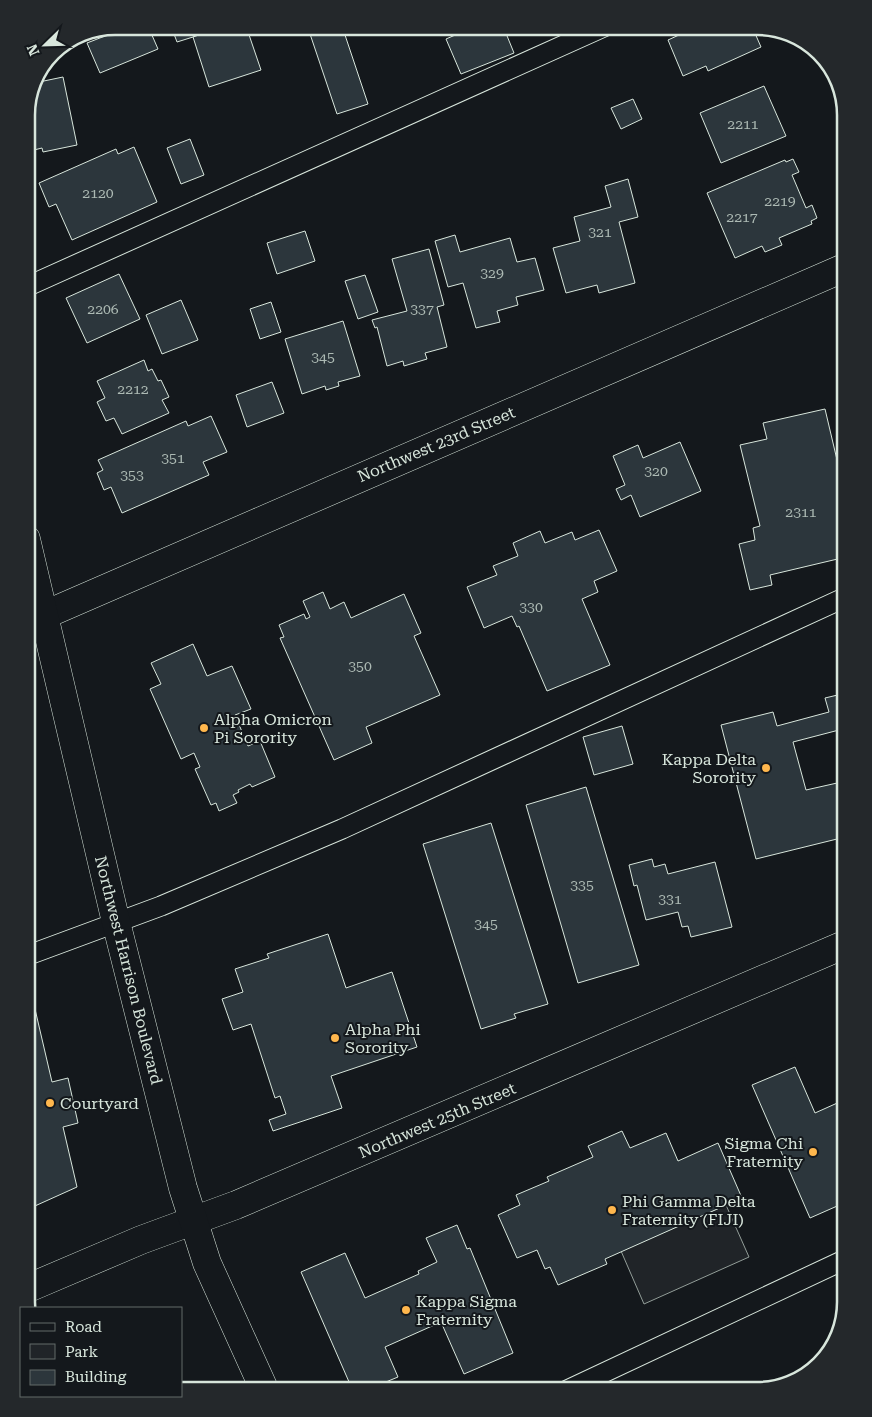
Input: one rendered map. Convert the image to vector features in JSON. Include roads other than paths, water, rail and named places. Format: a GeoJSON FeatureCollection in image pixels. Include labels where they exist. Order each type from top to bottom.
{"type":"FeatureCollection","features":[{"type":"Feature","properties":{"kind":"street","name":"Northwest 23rd Street"},"geometry":{"type":"LineString","coordinates":[[35,619],[837,271]]}},
{"type":"Feature","properties":{"kind":"street","name":"Northwest Harrison Boulevard"},"geometry":{"type":"LineString","coordinates":[[35,619],[116,922],[192,1221],[207,1263],[261,1382]]}},
{"type":"Feature","properties":{"kind":"street","name":"Northwest 25th Street"},"geometry":{"type":"LineString","coordinates":[[35,1285],[141,1240],[236,1205],[837,948]]}},
{"type":"Feature","properties":{"kind":"lane"},"geometry":{"type":"LineString","coordinates":[[35,283],[586,35]]}},
{"type":"Feature","properties":{"kind":"lane"},"geometry":{"type":"LineString","coordinates":[[35,953],[161,906],[342,829],[837,601]]}},
{"type":"Feature","properties":{"kind":"lane"},"geometry":{"type":"LineString","coordinates":[[584,1382],[837,1263]]}},
{"type":"Feature","properties":{"kind":"place","name":"Alpha Omicron Pi Sorority"},"geometry":{"type":"Point","coordinates":[204,728]}},
{"type":"Feature","properties":{"kind":"place","name":"Kappa Delta Sorority"},"geometry":{"type":"Point","coordinates":[766,768]}},
{"type":"Feature","properties":{"kind":"place","name":"Alpha Phi Sorority"},"geometry":{"type":"Point","coordinates":[335,1038]}},
{"type":"Feature","properties":{"kind":"place","name":"Courtyard"},"geometry":{"type":"Point","coordinates":[50,1103]}},
{"type":"Feature","properties":{"kind":"place","name":"Sigma Chi Fraternity"},"geometry":{"type":"Point","coordinates":[813,1152]}},
{"type":"Feature","properties":{"kind":"place","name":"Phi Gamma Delta Fraternity (FIJI)"},"geometry":{"type":"Point","coordinates":[612,1210]}},
{"type":"Feature","properties":{"kind":"place","name":"Kappa Sigma Fraternity"},"geometry":{"type":"Point","coordinates":[406,1310]}}]}
